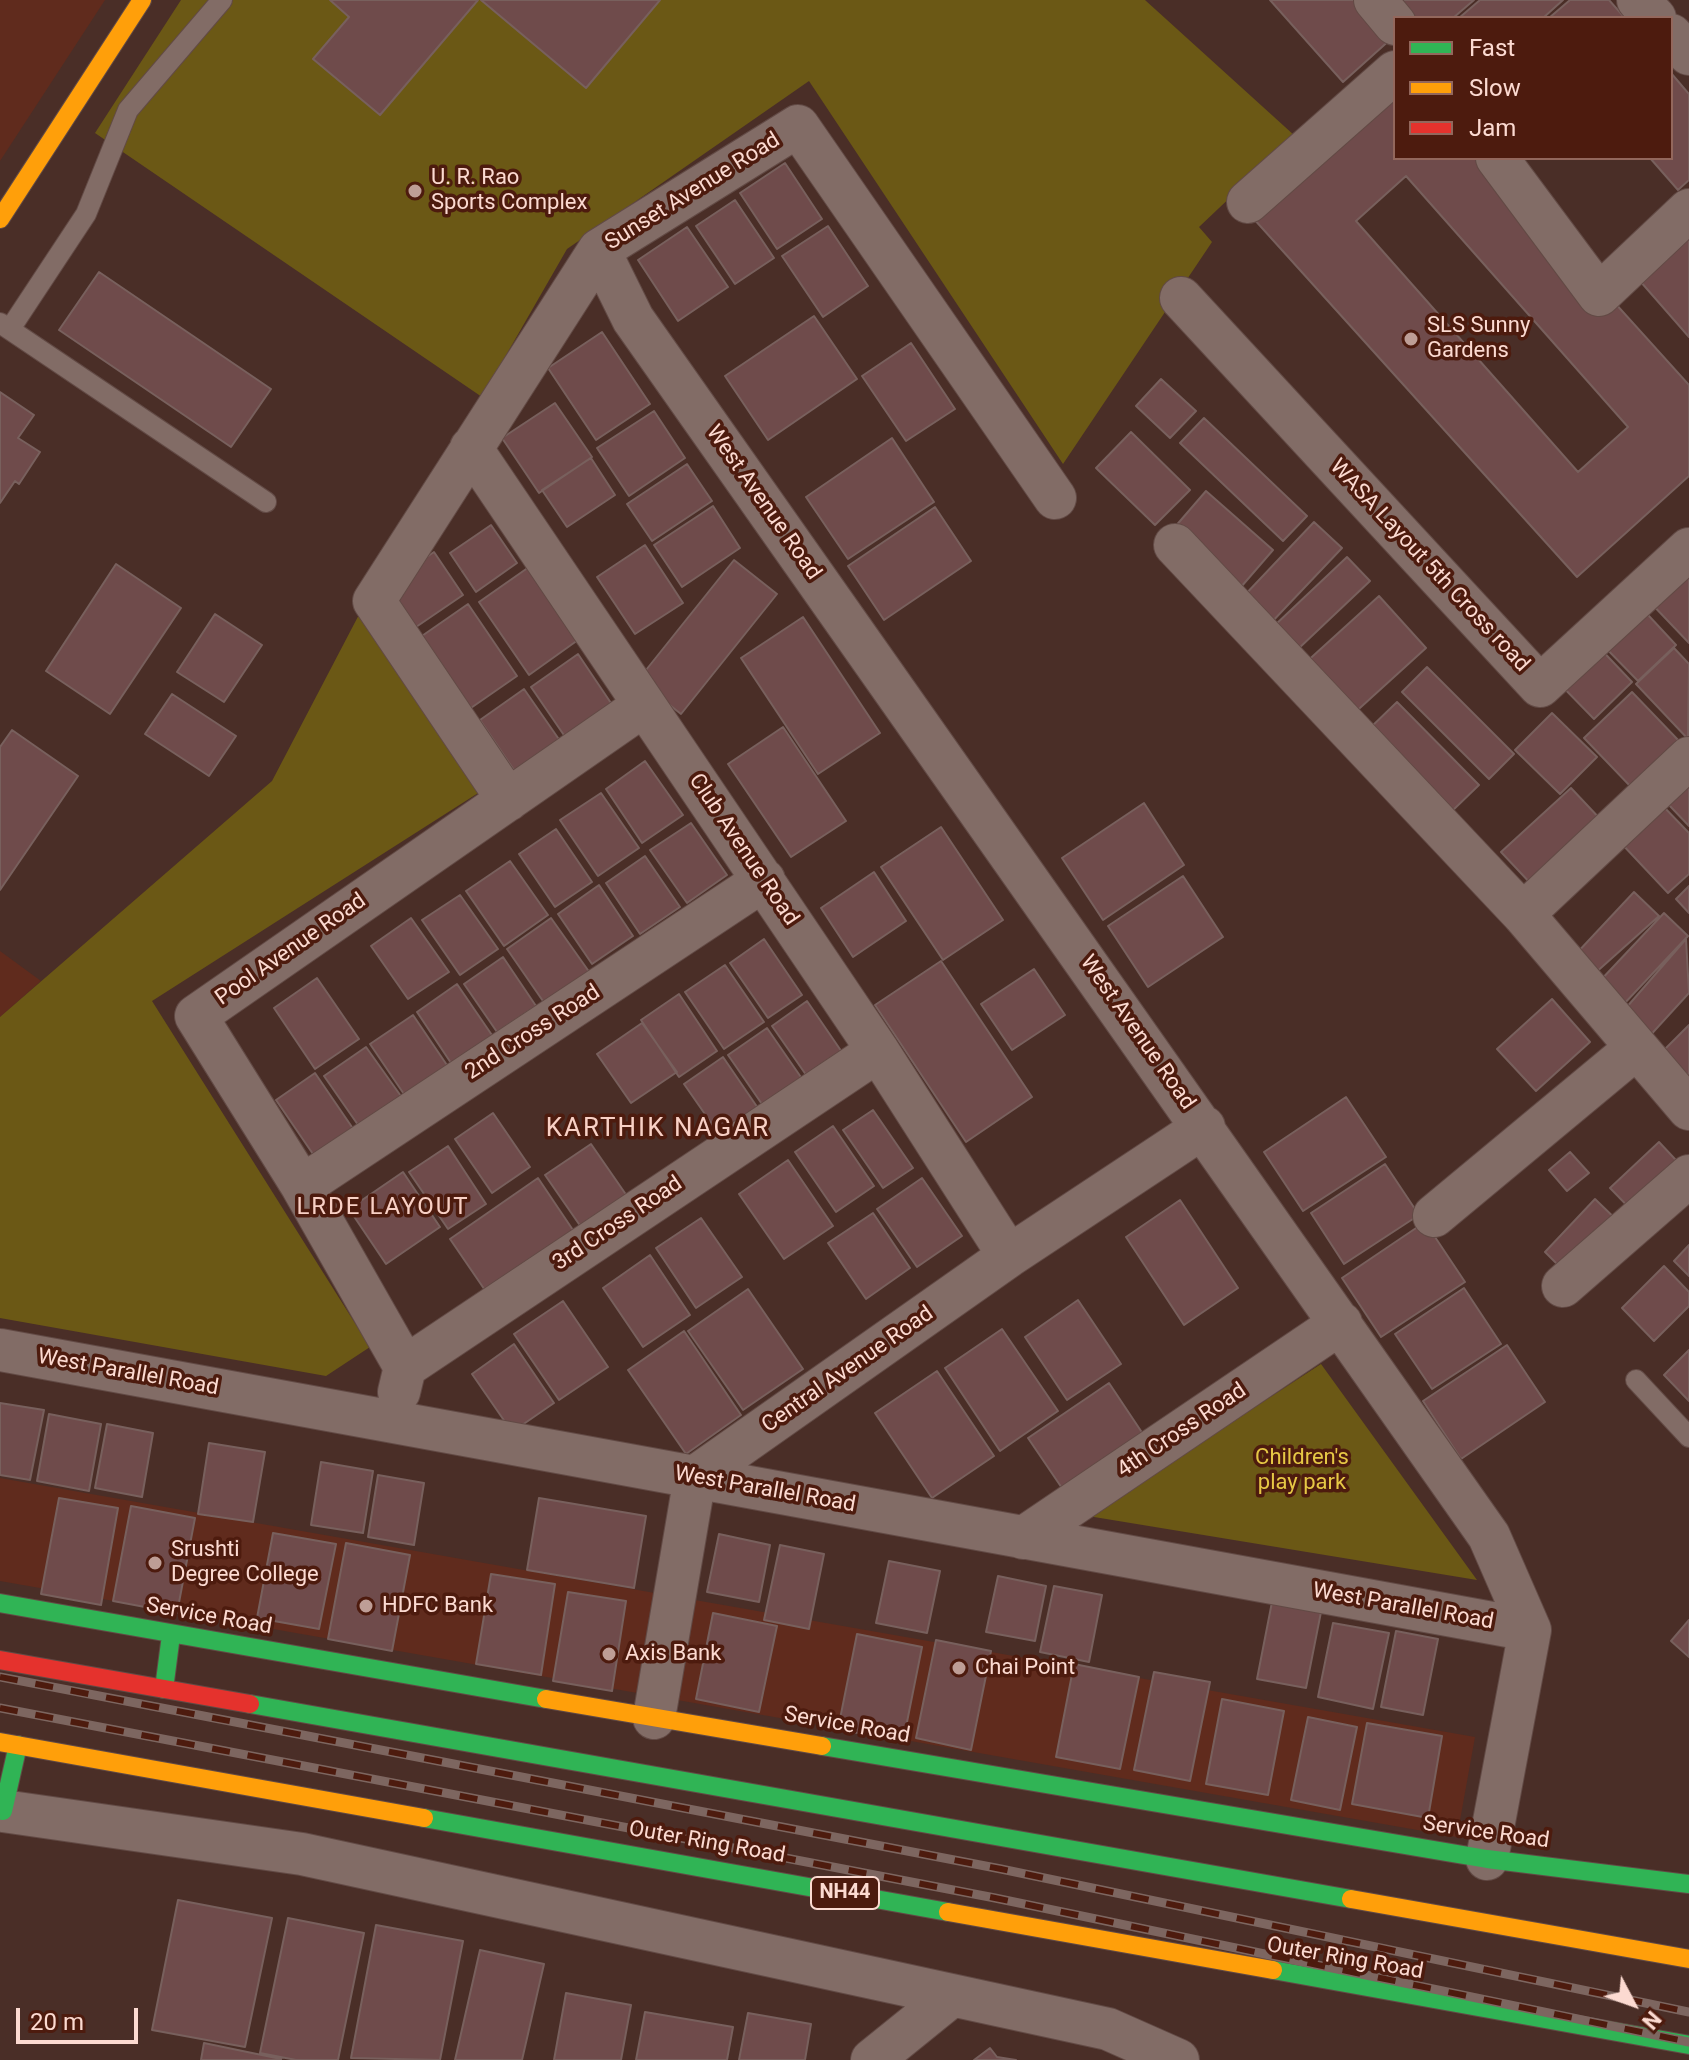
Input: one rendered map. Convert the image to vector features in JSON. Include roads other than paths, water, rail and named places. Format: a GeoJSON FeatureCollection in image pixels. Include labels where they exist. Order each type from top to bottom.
{"type":"FeatureCollection","features":[{"type":"Feature","properties":{"kind":"main road"},"geometry":{"type":"LineString","coordinates":[[0,219],[142,0]]}},
{"type":"Feature","properties":{"kind":"main road","name":"Service Road"},"geometry":{"type":"LineString","coordinates":[[0,1603],[171,1635],[1487,1859],[1689,1884]]}},
{"type":"Feature","properties":{"kind":"main road"},"geometry":{"type":"LineString","coordinates":[[164,1689],[171,1635]]}},
{"type":"Feature","properties":{"kind":"main road"},"geometry":{"type":"LineString","coordinates":[[0,1660],[1689,1959]]}},
{"type":"Feature","properties":{"kind":"main road"},"geometry":{"type":"LineString","coordinates":[[2,1811],[9,1744]]}},
{"type":"Feature","properties":{"kind":"main road","name":"Outer Ring Road"},"geometry":{"type":"LineString","coordinates":[[9,1744],[1689,2045]]}},
{"type":"Feature","properties":{"kind":"street"},"geometry":{"type":"LineString","coordinates":[[1375,0],[1393,22]]}},
{"type":"Feature","properties":{"kind":"street"},"geometry":{"type":"LineString","coordinates":[[1638,0],[1653,16]]}},
{"type":"Feature","properties":{"kind":"street"},"geometry":{"type":"LineString","coordinates":[[1673,37],[1689,54]]}},
{"type":"Feature","properties":{"kind":"street"},"geometry":{"type":"LineString","coordinates":[[1248,202],[1393,74]]}},
{"type":"Feature","properties":{"kind":"street","name":"Sunset Avenue Road"},"geometry":{"type":"LineString","coordinates":[[508,800],[374,601],[599,250],[798,126],[1055,498]]}},
{"type":"Feature","properties":{"kind":"street"},"geometry":{"type":"LineString","coordinates":[[1498,160],[1599,295],[1689,210]]}},
{"type":"Feature","properties":{"kind":"street","name":"West Avenue Road"},"geometry":{"type":"LineString","coordinates":[[599,250],[633,319],[1489,1536],[1530,1630]]}},
{"type":"Feature","properties":{"kind":"street","name":"WASA Layout 5th Cross road"},"geometry":{"type":"LineString","coordinates":[[1181,298],[1540,686],[1689,549]]}},
{"type":"Feature","properties":{"kind":"street","name":"Club Avenue Road"},"geometry":{"type":"LineString","coordinates":[[471,448],[878,1051],[1009,1256]]}},
{"type":"Feature","properties":{"kind":"street"},"geometry":{"type":"LineString","coordinates":[[1175,545],[1523,914],[1689,1109]]}},
{"type":"Feature","properties":{"kind":"street","name":"Pool Avenue Road"},"geometry":{"type":"LineString","coordinates":[[405,1367],[302,1186],[196,1016],[643,706]]}},
{"type":"Feature","properties":{"kind":"street"},"geometry":{"type":"LineString","coordinates":[[1523,914],[1689,758]]}},
{"type":"Feature","properties":{"kind":"street","name":"2nd Cross Road"},"geometry":{"type":"LineString","coordinates":[[302,1186],[764,880]]}},
{"type":"Feature","properties":{"kind":"street"},"geometry":{"type":"LineString","coordinates":[[1434,1216],[1635,1049]]}},
{"type":"Feature","properties":{"kind":"street","name":"3rd Cross Road"},"geometry":{"type":"LineString","coordinates":[[405,1367],[878,1051]]}},
{"type":"Feature","properties":{"kind":"street","name":"Central Avenue Road"},"geometry":{"type":"LineString","coordinates":[[695,1477],[1009,1256],[1204,1127]]}},
{"type":"Feature","properties":{"kind":"street"},"geometry":{"type":"LineString","coordinates":[[1563,1286],[1689,1176]]}},
{"type":"Feature","properties":{"kind":"street","name":"4th Cross Road"},"geometry":{"type":"LineString","coordinates":[[1023,1538],[1341,1323]]}},
{"type":"Feature","properties":{"kind":"street","name":"West Parallel Road"},"geometry":{"type":"LineString","coordinates":[[0,1350],[1530,1630]]}},
{"type":"Feature","properties":{"kind":"street"},"geometry":{"type":"LineString","coordinates":[[391,1421],[405,1367]]}},
{"type":"Feature","properties":{"kind":"street"},"geometry":{"type":"LineString","coordinates":[[654,1718],[695,1477]]}},
{"type":"Feature","properties":{"kind":"street"},"geometry":{"type":"LineString","coordinates":[[1487,1859],[1530,1630]]}},
{"type":"Feature","properties":{"kind":"street"},"geometry":{"type":"LineString","coordinates":[[2,1811],[302,1854],[1108,2029],[1178,2060]]}},
{"type":"Feature","properties":{"kind":"street"},"geometry":{"type":"LineString","coordinates":[[872,2060],[950,1997]]}},
{"type":"Feature","properties":{"kind":"lane"},"geometry":{"type":"LineString","coordinates":[[222,0],[128,110],[86,214],[5,326],[266,502]]}},
{"type":"Feature","properties":{"kind":"lane"},"geometry":{"type":"LineString","coordinates":[[1636,1380],[1689,1437]]}},
{"type":"Feature","properties":{"kind":"railway"},"geometry":{"type":"LineString","coordinates":[[0,1677],[1001,1869],[1689,2012]]}},
{"type":"Feature","properties":{"kind":"railway"},"geometry":{"type":"LineString","coordinates":[[0,1708],[995,1898],[1689,2042]]}},
{"type":"Feature","properties":{"kind":"place","name":"U. R. Rao Sports Complex"},"geometry":{"type":"Point","coordinates":[415,191]}},
{"type":"Feature","properties":{"kind":"place","name":"SLS Sunny Gardens"},"geometry":{"type":"Point","coordinates":[1411,339]}},
{"type":"Feature","properties":{"kind":"place","name":"Srushti Degree College"},"geometry":{"type":"Point","coordinates":[155,1563]}},
{"type":"Feature","properties":{"kind":"place","name":"HDFC Bank"},"geometry":{"type":"Point","coordinates":[366,1606]}},
{"type":"Feature","properties":{"kind":"place","name":"Axis Bank"},"geometry":{"type":"Point","coordinates":[609,1654]}},
{"type":"Feature","properties":{"kind":"place","name":"Chai Point"},"geometry":{"type":"Point","coordinates":[959,1668]}},
{"type":"Feature","properties":{"kind":"district","name":"KARTHIK NAGAR"},"geometry":{"type":"Point","coordinates":[658,1129]}},
{"type":"Feature","properties":{"kind":"district","name":"LRDE LAYOUT"},"geometry":{"type":"Point","coordinates":[383,1208]}},
{"type":"Feature","properties":{"kind":"park label","name":"Children's play park"},"geometry":{"type":"Point","coordinates":[1302,1470]}}]}
